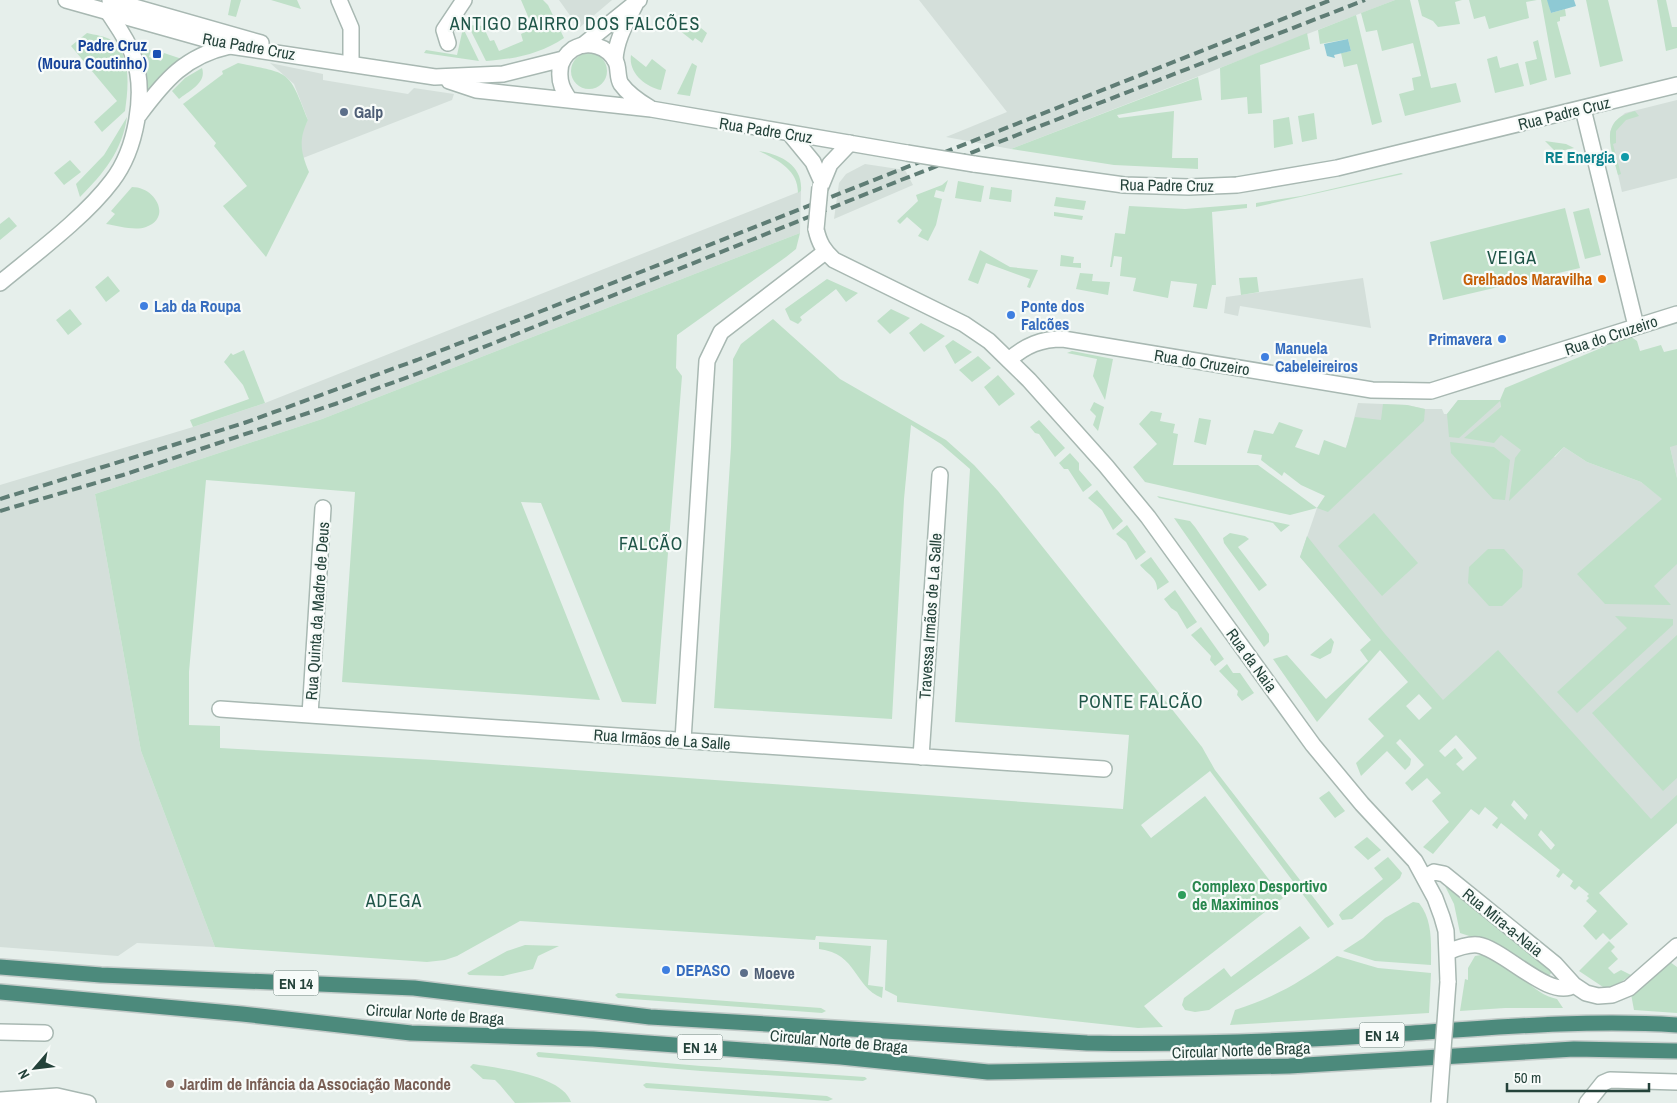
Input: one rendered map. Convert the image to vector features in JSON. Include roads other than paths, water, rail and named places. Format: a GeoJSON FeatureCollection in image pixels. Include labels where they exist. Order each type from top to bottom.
{"type":"FeatureCollection","features":[{"type":"Feature","properties":{"kind":"highway","name":"Circular Norte de Braga"},"geometry":{"type":"LineString","coordinates":[[0,967],[100,975],[414,988],[650,1017],[1087,1043],[1139,1044],[1301,1040],[1586,1023],[1677,1026]]}},
{"type":"Feature","properties":{"kind":"highway","name":"Circular Norte de Braga"},"geometry":{"type":"LineString","coordinates":[[0,992],[242,1014],[411,1033],[593,1039],[841,1057],[988,1072],[1288,1066],[1574,1049],[1677,1052]]}},
{"type":"Feature","properties":{"kind":"street","name":"Rua Padre Cruz"},"geometry":{"type":"LineString","coordinates":[[66,0],[109,6],[303,56]]}},
{"type":"Feature","properties":{"kind":"street"},"geometry":{"type":"LineString","coordinates":[[338,0],[351,28],[351,64]]}},
{"type":"Feature","properties":{"kind":"street"},"geometry":{"type":"LineString","coordinates":[[448,43],[444,30],[464,0]]}},
{"type":"Feature","properties":{"kind":"street"},"geometry":{"type":"LineString","coordinates":[[570,99],[562,90],[560,80],[560,69],[563,59],[569,52],[583,45],[638,1]]}},
{"type":"Feature","properties":{"kind":"street"},"geometry":{"type":"LineString","coordinates":[[595,104],[607,98],[619,82],[615,49],[621,33],[638,1]]}},
{"type":"Feature","properties":{"kind":"street","name":"Rua Padre Cruz"},"geometry":{"type":"LineString","coordinates":[[109,6],[230,46],[303,56]]}},
{"type":"Feature","properties":{"kind":"street"},"geometry":{"type":"LineString","coordinates":[[109,6],[134,56],[138,76],[139,115]]}},
{"type":"Feature","properties":{"kind":"street"},"geometry":{"type":"LineString","coordinates":[[583,45],[596,45],[615,60]]}},
{"type":"Feature","properties":{"kind":"street"},"geometry":{"type":"LineString","coordinates":[[0,283],[85,209],[113,180],[121,166],[139,115],[159,88],[181,66],[216,49],[230,46]]}},
{"type":"Feature","properties":{"kind":"street"},"geometry":{"type":"LineString","coordinates":[[303,56],[435,77],[503,74],[563,59]]}},
{"type":"Feature","properties":{"kind":"street","name":"Rua Padre Cruz"},"geometry":{"type":"LineString","coordinates":[[435,77],[476,90],[548,100],[570,99],[595,104],[651,109],[974,164],[1124,185],[1189,188],[1237,185],[1336,168],[1677,85]]}},
{"type":"Feature","properties":{"kind":"street","name":"Rua Padre Cruz"},"geometry":{"type":"LineString","coordinates":[[619,82],[651,109]]}},
{"type":"Feature","properties":{"kind":"street"},"geometry":{"type":"LineString","coordinates":[[1583,108],[1636,326]]}},
{"type":"Feature","properties":{"kind":"street"},"geometry":{"type":"LineString","coordinates":[[790,134],[813,162],[821,184]]}},
{"type":"Feature","properties":{"kind":"street"},"geometry":{"type":"LineString","coordinates":[[850,143],[830,164],[821,184],[816,229],[819,241],[825,252],[834,260],[964,324],[989,341],[1009,360]]}},
{"type":"Feature","properties":{"kind":"street"},"geometry":{"type":"LineString","coordinates":[[683,740],[707,361],[721,332],[825,252]]}},
{"type":"Feature","properties":{"kind":"street","name":"Rua do Cruzeiro"},"geometry":{"type":"LineString","coordinates":[[1009,360],[1020,350],[1033,343],[1048,339],[1063,339],[1372,390],[1414,393],[1431,392],[1677,314]]}},
{"type":"Feature","properties":{"kind":"street","name":"Rua da Naia"},"geometry":{"type":"LineString","coordinates":[[1009,360],[1135,500],[1313,745],[1362,804],[1402,845],[1425,876],[1442,917],[1448,952],[1448,982],[1439,1103]]}},
{"type":"Feature","properties":{"kind":"street","name":"Travessa Irmãos de La Salle"},"geometry":{"type":"LineString","coordinates":[[921,757],[940,475]]}},
{"type":"Feature","properties":{"kind":"street","name":"Rua Quinta da Madre de Deus"},"geometry":{"type":"LineString","coordinates":[[310,715],[323,508]]}},
{"type":"Feature","properties":{"kind":"street","name":"Rua Irmãos de La Salle"},"geometry":{"type":"LineString","coordinates":[[220,708],[1104,769]]}},
{"type":"Feature","properties":{"kind":"street","name":"Rua Mira-a-Naia"},"geometry":{"type":"LineString","coordinates":[[1425,876],[1434,872],[1444,874],[1554,964],[1574,985],[1586,993],[1598,996],[1612,995],[1629,988],[1677,946]]}},
{"type":"Feature","properties":{"kind":"street","name":"Rua Mira-a-Naia"},"geometry":{"type":"LineString","coordinates":[[1448,952],[1476,945],[1491,948],[1543,981],[1569,989],[1574,985]]}},
{"type":"Feature","properties":{"kind":"street"},"geometry":{"type":"LineString","coordinates":[[0,1032],[45,1033]]}},
{"type":"Feature","properties":{"kind":"street"},"geometry":{"type":"LineString","coordinates":[[1587,1103],[1603,1083],[1610,1080],[1677,1082]]}},
{"type":"Feature","properties":{"kind":"street"},"geometry":{"type":"LineString","coordinates":[[0,1100],[57,1096],[88,1103]]}},
{"type":"Feature","properties":{"kind":"water"},"geometry":{"type":"Polygon","coordinates":[[[1547,0],[1574,0],[1576,6],[1551,13],[1547,0]]]}},
{"type":"Feature","properties":{"kind":"water"},"geometry":{"type":"Polygon","coordinates":[[[1348,39],[1351,51],[1334,55],[1335,58],[1327,56],[1324,44],[1348,39]]]}},
{"type":"Feature","properties":{"kind":"railway"},"geometry":{"type":"LineString","coordinates":[[0,499],[244,423],[417,360],[1331,0]]}},
{"type":"Feature","properties":{"kind":"railway"},"geometry":{"type":"LineString","coordinates":[[0,511],[123,475],[335,404],[424,371],[901,180],[1365,0]]}},
{"type":"Feature","properties":{"kind":"place","name":"Padre Cruz (Moura Coutinho)"},"geometry":{"type":"Point","coordinates":[157,54]}},
{"type":"Feature","properties":{"kind":"place","name":"Galp"},"geometry":{"type":"Point","coordinates":[344,112]}},
{"type":"Feature","properties":{"kind":"place","name":"RE Energia"},"geometry":{"type":"Point","coordinates":[1625,157]}},
{"type":"Feature","properties":{"kind":"place","name":"Grelhados Maravilha"},"geometry":{"type":"Point","coordinates":[1602,279]}},
{"type":"Feature","properties":{"kind":"place","name":"Lab da Roupa"},"geometry":{"type":"Point","coordinates":[144,306]}},
{"type":"Feature","properties":{"kind":"place","name":"Ponte dos Falcões"},"geometry":{"type":"Point","coordinates":[1011,315]}},
{"type":"Feature","properties":{"kind":"place","name":"Primavera"},"geometry":{"type":"Point","coordinates":[1502,339]}},
{"type":"Feature","properties":{"kind":"place","name":"Manuela Cabeleireiros"},"geometry":{"type":"Point","coordinates":[1265,357]}},
{"type":"Feature","properties":{"kind":"place","name":"Complexo Desportivo de Maximinos"},"geometry":{"type":"Point","coordinates":[1182,895]}},
{"type":"Feature","properties":{"kind":"place","name":"DEPASO"},"geometry":{"type":"Point","coordinates":[666,970]}},
{"type":"Feature","properties":{"kind":"place","name":"Moeve"},"geometry":{"type":"Point","coordinates":[744,973]}},
{"type":"Feature","properties":{"kind":"place","name":"Jardim de Infância da Associação Maconde"},"geometry":{"type":"Point","coordinates":[170,1084]}},
{"type":"Feature","properties":{"kind":"district","name":"ANTIGO BAIRRO DOS FALCÕES"},"geometry":{"type":"Point","coordinates":[575,23]}},
{"type":"Feature","properties":{"kind":"district","name":"VEIGA"},"geometry":{"type":"Point","coordinates":[1512,257]}},
{"type":"Feature","properties":{"kind":"district","name":"FALCÃO"},"geometry":{"type":"Point","coordinates":[651,543]}},
{"type":"Feature","properties":{"kind":"district","name":"PONTE FALCÃO"},"geometry":{"type":"Point","coordinates":[1141,701]}},
{"type":"Feature","properties":{"kind":"district","name":"ADEGA"},"geometry":{"type":"Point","coordinates":[394,900]}}]}
